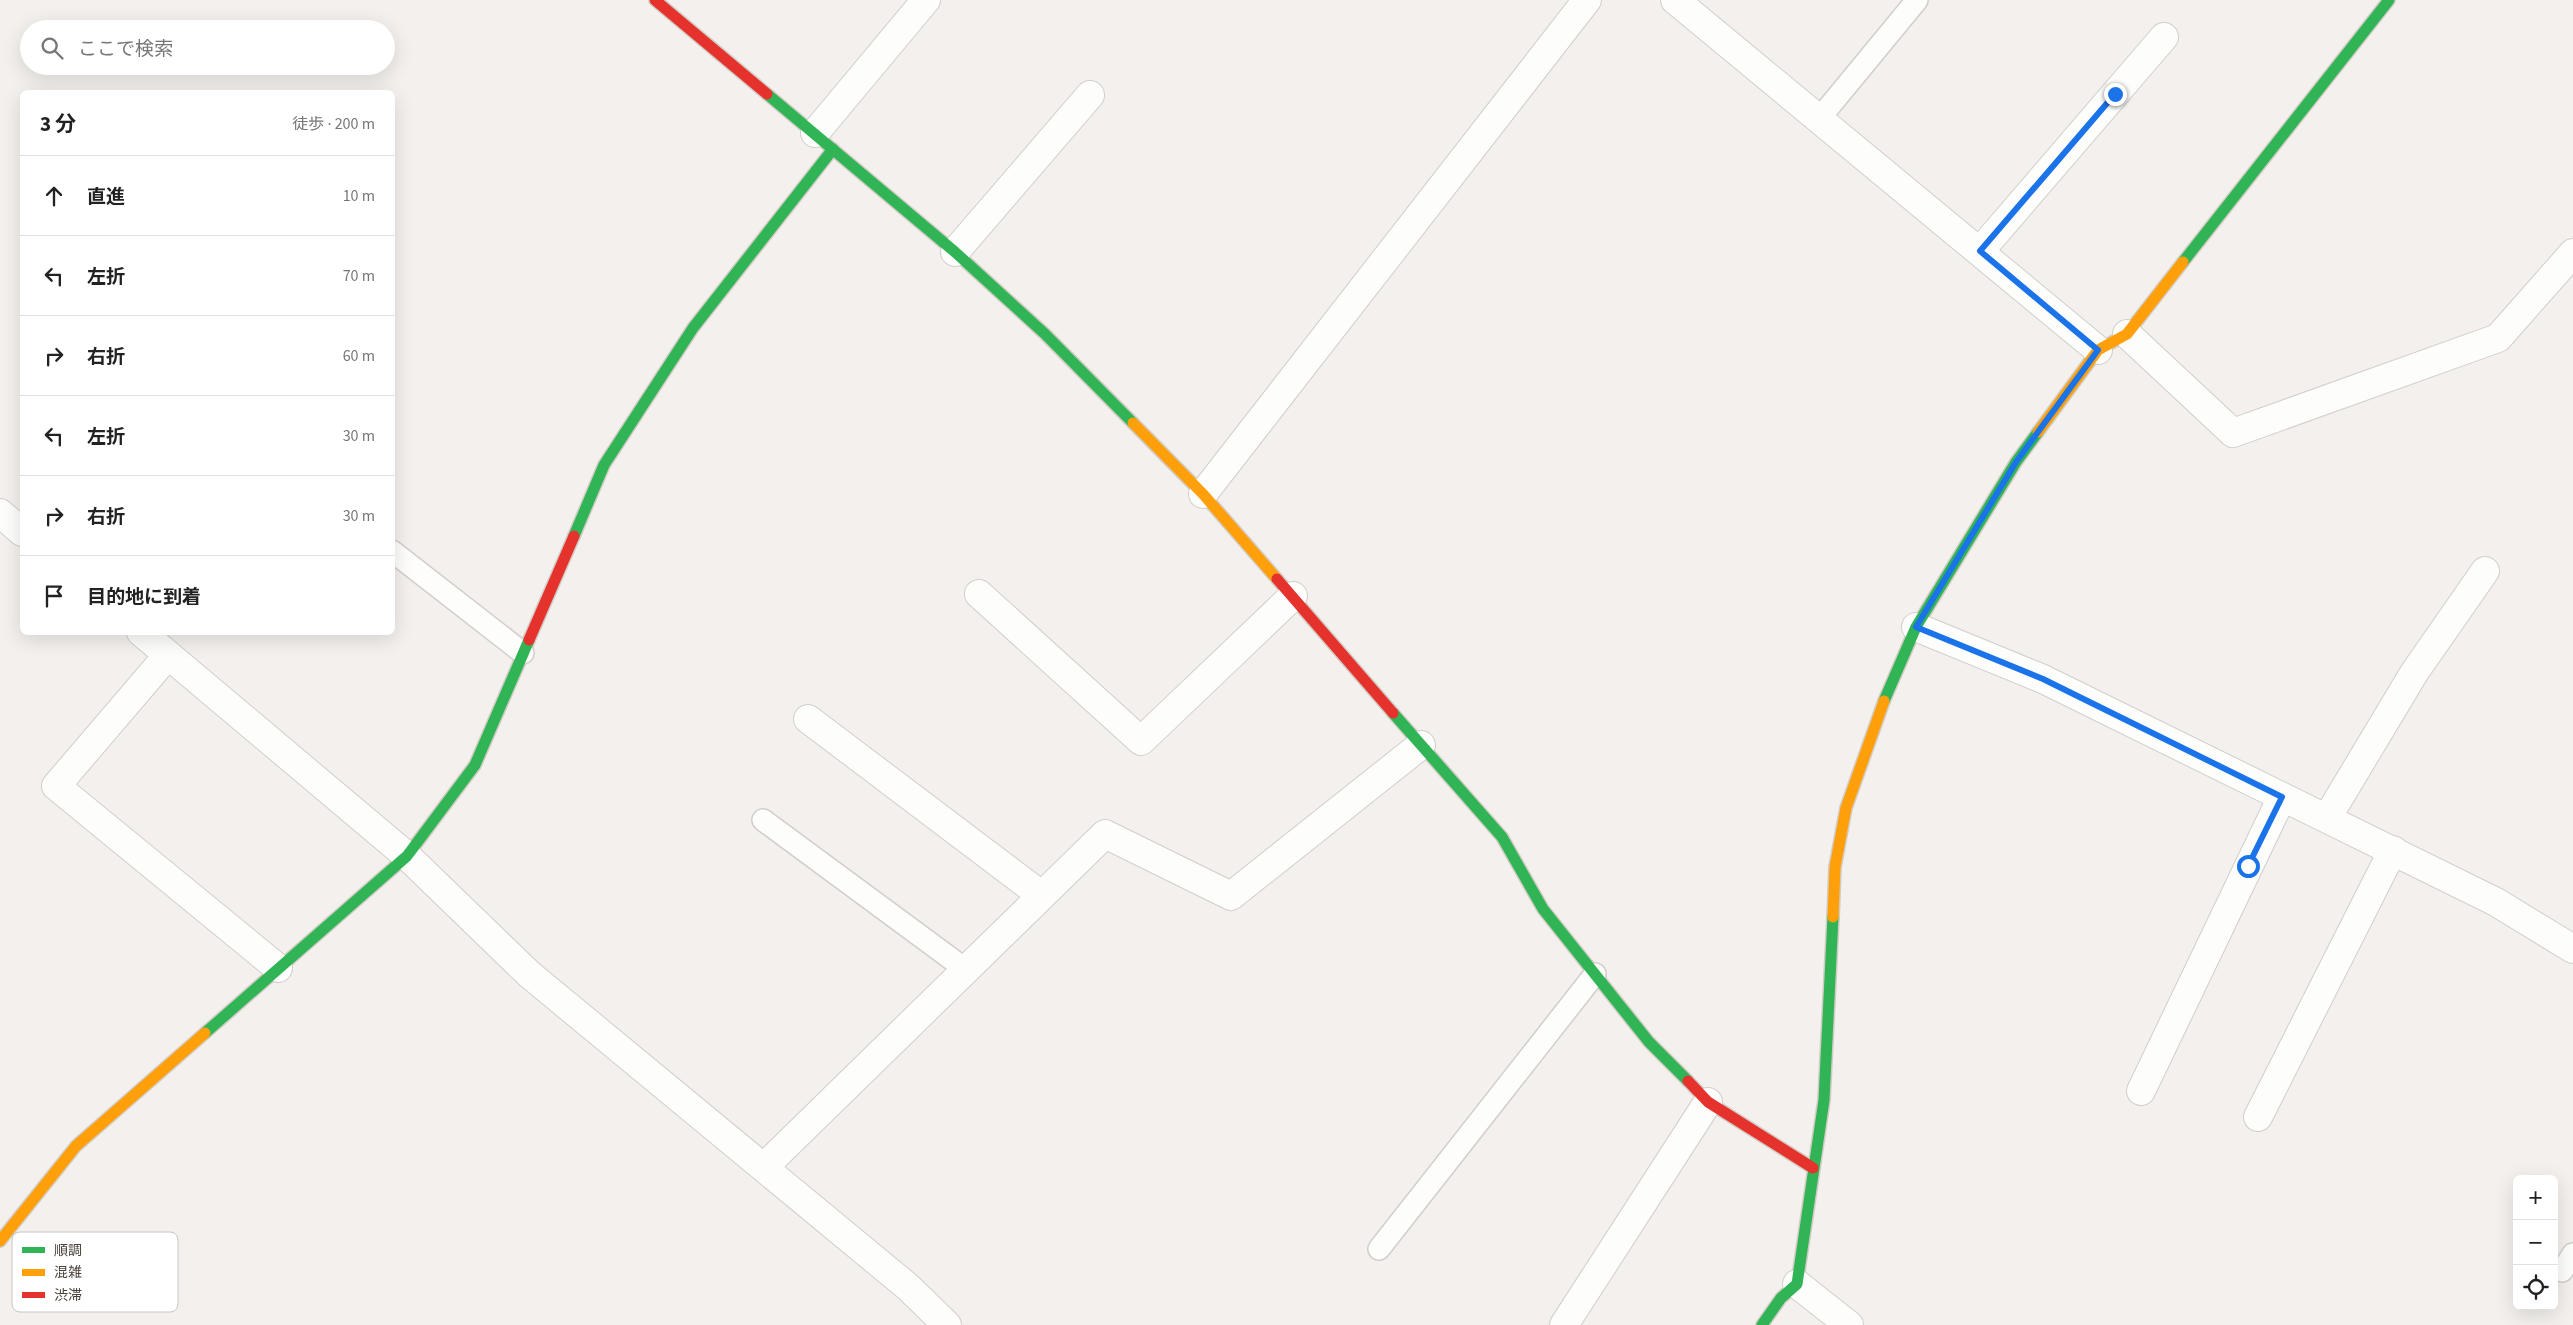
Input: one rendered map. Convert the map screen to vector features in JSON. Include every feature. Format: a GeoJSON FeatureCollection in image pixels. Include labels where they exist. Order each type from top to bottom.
{"type":"FeatureCollection","features":[{"type":"Feature","properties":{"kind":"street"},"geometry":{"type":"LineString","coordinates":[[655,0],[955,252],[1045,334],[1203,494],[1502,837],[1543,909],[1649,1042],[1708,1102],[1813,1168]]}},
{"type":"Feature","properties":{"kind":"street"},"geometry":{"type":"LineString","coordinates":[[0,1241],[76,1146],[407,856],[475,764],[604,465],[693,328],[926,0]]}},
{"type":"Feature","properties":{"kind":"street"},"geometry":{"type":"LineString","coordinates":[[1203,494],[1587,0]]}},
{"type":"Feature","properties":{"kind":"street"},"geometry":{"type":"LineString","coordinates":[[1676,0],[2098,350]]}},
{"type":"Feature","properties":{"kind":"street"},"geometry":{"type":"LineString","coordinates":[[1762,1325],[1781,1298],[1797,1284],[1824,1100],[1836,867],[1844,817],[1879,712],[1916,627],[2016,462],[2098,350],[2128,334],[2389,0]]}},
{"type":"Feature","properties":{"kind":"street"},"geometry":{"type":"LineString","coordinates":[[1980,251],[2164,37]]}},
{"type":"Feature","properties":{"kind":"street"},"geometry":{"type":"LineString","coordinates":[[955,252],[1090,95]]}},
{"type":"Feature","properties":{"kind":"street"},"geometry":{"type":"LineString","coordinates":[[2128,334],[2233,433],[2498,338],[2573,254]]}},
{"type":"Feature","properties":{"kind":"street"},"geometry":{"type":"LineString","coordinates":[[0,513],[20,530]]}},
{"type":"Feature","properties":{"kind":"street"},"geometry":{"type":"LineString","coordinates":[[2326,818],[2414,673],[2485,571]]}},
{"type":"Feature","properties":{"kind":"street"},"geometry":{"type":"LineString","coordinates":[[980,594],[1141,741],[1293,596]]}},
{"type":"Feature","properties":{"kind":"street"},"geometry":{"type":"LineString","coordinates":[[1916,627],[2043,679],[2393,850],[2496,902],[2573,949]]}},
{"type":"Feature","properties":{"kind":"street"},"geometry":{"type":"LineString","coordinates":[[145,635],[407,856],[529,974],[908,1287],[948,1325]]}},
{"type":"Feature","properties":{"kind":"street"},"geometry":{"type":"LineString","coordinates":[[168,655],[56,786],[278,968]]}},
{"type":"Feature","properties":{"kind":"street"},"geometry":{"type":"LineString","coordinates":[[808,719],[1041,895]]}},
{"type":"Feature","properties":{"kind":"street"},"geometry":{"type":"LineString","coordinates":[[764,1167],[1104,834],[1231,896],[1421,745]]}},
{"type":"Feature","properties":{"kind":"street"},"geometry":{"type":"LineString","coordinates":[[2141,1091],[2282,797]]}},
{"type":"Feature","properties":{"kind":"street"},"geometry":{"type":"LineString","coordinates":[[2258,1117],[2393,850]]}},
{"type":"Feature","properties":{"kind":"street"},"geometry":{"type":"LineString","coordinates":[[1564,1325],[1708,1102]]}},
{"type":"Feature","properties":{"kind":"street"},"geometry":{"type":"LineString","coordinates":[[1797,1284],[1849,1325]]}},
{"type":"Feature","properties":{"kind":"lane"},"geometry":{"type":"LineString","coordinates":[[1820,119],[1917,0]]}},
{"type":"Feature","properties":{"kind":"lane"},"geometry":{"type":"LineString","coordinates":[[395,553],[523,653]]}},
{"type":"Feature","properties":{"kind":"lane"},"geometry":{"type":"LineString","coordinates":[[763,820],[965,969]]}},
{"type":"Feature","properties":{"kind":"lane"},"geometry":{"type":"LineString","coordinates":[[1379,1249],[1595,974]]}},
{"type":"Feature","properties":{"kind":"traffic: fast"},"geometry":{"type":"LineString","coordinates":[[2183,262],[2389,0]]}},
{"type":"Feature","properties":{"kind":"traffic: fast"},"geometry":{"type":"LineString","coordinates":[[767,94],[955,252],[1045,334],[1133,423]]}},
{"type":"Feature","properties":{"kind":"traffic: fast"},"geometry":{"type":"LineString","coordinates":[[574,536],[604,465],[693,328],[833,149]]}},
{"type":"Feature","properties":{"kind":"traffic: fast"},"geometry":{"type":"LineString","coordinates":[[1884,701],[1916,627],[2016,462],[2038,432]]}},
{"type":"Feature","properties":{"kind":"traffic: fast"},"geometry":{"type":"LineString","coordinates":[[205,1033],[407,856],[475,765],[529,640]]}},
{"type":"Feature","properties":{"kind":"traffic: fast"},"geometry":{"type":"LineString","coordinates":[[1393,713],[1502,837],[1543,909],[1649,1042],[1688,1081]]}},
{"type":"Feature","properties":{"kind":"traffic: fast"},"geometry":{"type":"LineString","coordinates":[[1762,1325],[1781,1298],[1797,1284],[1824,1100],[1833,917]]}},
{"type":"Feature","properties":{"kind":"traffic: slow"},"geometry":{"type":"LineString","coordinates":[[2038,432],[2098,350],[2127,334],[2183,262]]}},
{"type":"Feature","properties":{"kind":"traffic: slow"},"geometry":{"type":"LineString","coordinates":[[1133,423],[1203,494],[1277,579]]}},
{"type":"Feature","properties":{"kind":"traffic: slow"},"geometry":{"type":"LineString","coordinates":[[1833,917],[1835,867],[1846,808],[1884,701]]}},
{"type":"Feature","properties":{"kind":"traffic: slow"},"geometry":{"type":"LineString","coordinates":[[0,1241],[76,1146],[205,1033]]}},
{"type":"Feature","properties":{"kind":"traffic: jam"},"geometry":{"type":"LineString","coordinates":[[655,0],[767,94]]}},
{"type":"Feature","properties":{"kind":"traffic: jam"},"geometry":{"type":"LineString","coordinates":[[529,640],[574,536]]}},
{"type":"Feature","properties":{"kind":"traffic: jam"},"geometry":{"type":"LineString","coordinates":[[1277,579],[1393,713]]}},
{"type":"Feature","properties":{"kind":"traffic: jam"},"geometry":{"type":"LineString","coordinates":[[1688,1081],[1708,1102],[1813,1168]]}},
{"type":"Feature","properties":{"kind":"route"},"geometry":{"type":"LineString","coordinates":[[2115,94],[1980,251],[2098,350],[2016,462],[1916,627],[2043,679],[2282,797],[2248,866]]}}]}
